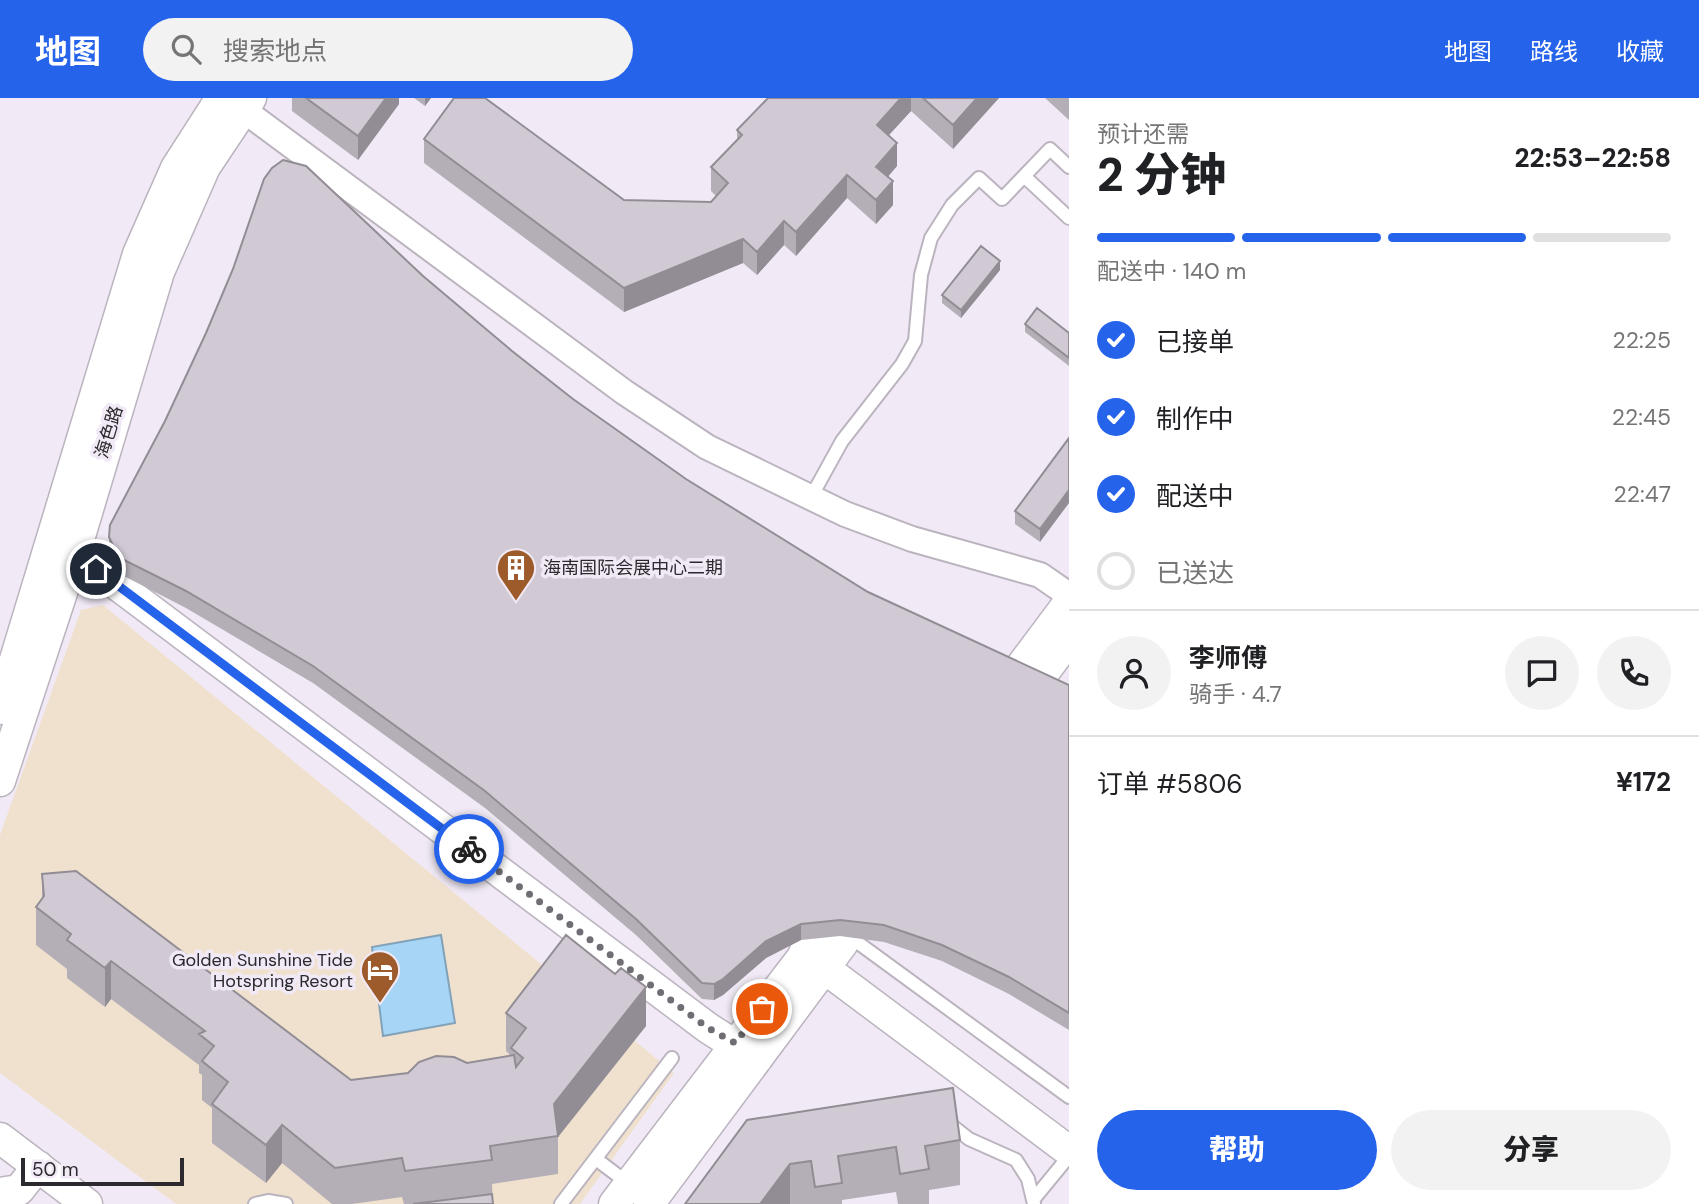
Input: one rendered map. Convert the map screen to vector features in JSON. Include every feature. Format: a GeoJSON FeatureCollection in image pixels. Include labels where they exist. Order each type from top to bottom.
{"type":"FeatureCollection","features":[{"type":"Feature","properties":{"kind":"street"},"geometry":{"type":"LineString","coordinates":[[236,101],[624,392],[707,447],[810,499],[912,539],[1040,575],[1069,595]]}},
{"type":"Feature","properties":{"kind":"street","name":"海色路"},"geometry":{"type":"LineString","coordinates":[[0,781],[138,254],[176,168],[236,101]]}},
{"type":"Feature","properties":{"kind":"street"},"geometry":{"type":"LineString","coordinates":[[62,552],[708,1028],[746,1051]]}},
{"type":"Feature","properties":{"kind":"street","name":"海色路"},"geometry":{"type":"LineString","coordinates":[[0,709],[62,552]]}},
{"type":"Feature","properties":{"kind":"street"},"geometry":{"type":"LineString","coordinates":[[1069,602],[1021,685],[1069,639]]}},
{"type":"Feature","properties":{"kind":"street"},"geometry":{"type":"LineString","coordinates":[[631,1197],[829,949],[1069,1151]]}},
{"type":"Feature","properties":{"kind":"street"},"geometry":{"type":"LineString","coordinates":[[0,1138],[87,1204]]}},
{"type":"Feature","properties":{"kind":"street"},"geometry":{"type":"LineString","coordinates":[[14,1191],[38,1167]]}},
{"type":"Feature","properties":{"kind":"lane"},"geometry":{"type":"LineString","coordinates":[[810,499],[842,441],[902,364],[915,341],[920,275],[931,238],[952,205],[979,178],[1002,199],[1050,149],[1069,167]]}},
{"type":"Feature","properties":{"kind":"lane"},"geometry":{"type":"LineString","coordinates":[[1024,176],[1069,218]]}},
{"type":"Feature","properties":{"kind":"lane"},"geometry":{"type":"LineString","coordinates":[[829,949],[1069,1097]]}},
{"type":"Feature","properties":{"kind":"lane"},"geometry":{"type":"LineString","coordinates":[[561,1204],[671,1058]]}},
{"type":"Feature","properties":{"kind":"lane"},"geometry":{"type":"LineString","coordinates":[[935,1112],[969,1139],[1016,1160],[1028,1179],[1034,1202]]}},
{"type":"Feature","properties":{"kind":"lane"},"geometry":{"type":"LineString","coordinates":[[1034,1202],[1069,1156]]}},
{"type":"Feature","properties":{"kind":"lane"},"geometry":{"type":"LineString","coordinates":[[596,1159],[631,1197]]}},
{"type":"Feature","properties":{"kind":"lane"},"geometry":{"type":"LineString","coordinates":[[255,1204],[268,1201],[286,1204]]}},
{"type":"Feature","properties":{"kind":"shaded area"},"geometry":{"type":"Polygon","coordinates":[[[103,605],[674,1073],[580,1204],[176,1204],[0,1073],[0,835],[81,610],[103,605]]]}},
{"type":"Feature","properties":{"kind":"water"},"geometry":{"type":"Polygon","coordinates":[[[441,935],[455,1023],[383,1036],[372,947],[441,935]]]}},
{"type":"Feature","properties":{"kind":"building"},"geometry":{"type":"Polygon","coordinates":[[[306,98],[386,98],[358,136],[306,98]]]}},
{"type":"Feature","properties":{"kind":"building"},"geometry":{"type":"Polygon","coordinates":[[[454,98],[485,98],[624,200],[711,202],[728,183],[711,167],[742,135],[737,130],[768,98],[901,98],[877,125],[897,143],[876,167],[893,181],[876,200],[847,175],[796,232],[784,221],[757,252],[743,239],[624,288],[424,139],[454,98]]]}},
{"type":"Feature","properties":{"kind":"building"},"geometry":{"type":"Polygon","coordinates":[[[923,98],[977,98],[953,125],[923,98]]]}},
{"type":"Feature","properties":{"kind":"building","name":"海南国际会展中心二期"},"geometry":{"type":"Polygon","coordinates":[[[283,160],[306,166],[423,276],[512,351],[573,399],[686,479],[868,592],[1069,685],[1069,1013],[1009,977],[942,945],[884,925],[840,920],[801,924],[766,941],[723,979],[714,984],[702,983],[636,919],[485,791],[313,666],[186,591],[118,557],[109,537],[110,525],[165,421],[206,333],[233,269],[264,179],[272,168],[283,160]]]}},
{"type":"Feature","properties":{"kind":"building"},"geometry":{"type":"Polygon","coordinates":[[[981,246],[1000,261],[961,310],[942,295],[981,246]]]}},
{"type":"Feature","properties":{"kind":"building"},"geometry":{"type":"Polygon","coordinates":[[[1037,308],[1069,333],[1069,358],[1025,324],[1037,308]]]}},
{"type":"Feature","properties":{"kind":"building"},"geometry":{"type":"Polygon","coordinates":[[[1069,438],[1069,490],[1040,529],[1015,511],[1069,438]]]}},
{"type":"Feature","properties":{"kind":"building"},"geometry":{"type":"Polygon","coordinates":[[[76,871],[351,1080],[408,1073],[419,1062],[436,1056],[454,1057],[467,1063],[514,1055],[516,1067],[523,1058],[511,1048],[526,1028],[506,1013],[566,935],[615,974],[621,968],[646,987],[554,1104],[558,1136],[490,1146],[492,1160],[405,1171],[402,1158],[335,1168],[282,1125],[266,1145],[212,1104],[228,1082],[202,1061],[214,1046],[199,1034],[205,1031],[111,961],[105,968],[67,940],[71,934],[36,907],[44,896],[42,874],[76,871]]]}},
{"type":"Feature","properties":{"kind":"building"},"geometry":{"type":"Polygon","coordinates":[[[953,1088],[960,1140],[925,1146],[929,1169],[900,1174],[896,1147],[838,1156],[842,1183],[815,1187],[811,1161],[790,1164],[760,1204],[685,1204],[747,1120],[953,1088]]]}},
{"type":"Feature","properties":{"kind":"building"},"geometry":{"type":"Polygon","coordinates":[[[492,1194],[493,1204],[413,1204],[492,1194]]]}},
{"type":"Feature","properties":{"kind":"way so far"},"geometry":{"type":"LineString","coordinates":[[469,849],[708,1028],[735,1043],[762,1009]]}},
{"type":"Feature","properties":{"kind":"place","name":"海南国际会展中心二期"},"geometry":{"type":"Point","coordinates":[516,602]}},
{"type":"Feature","properties":{"kind":"place","name":"Golden Sunshine Tide Hotspring Resort"},"geometry":{"type":"Point","coordinates":[380,1004]}},
{"type":"Feature","properties":{"kind":"route"},"geometry":{"type":"LineString","coordinates":[[96,569],[469,849]]}}]}
